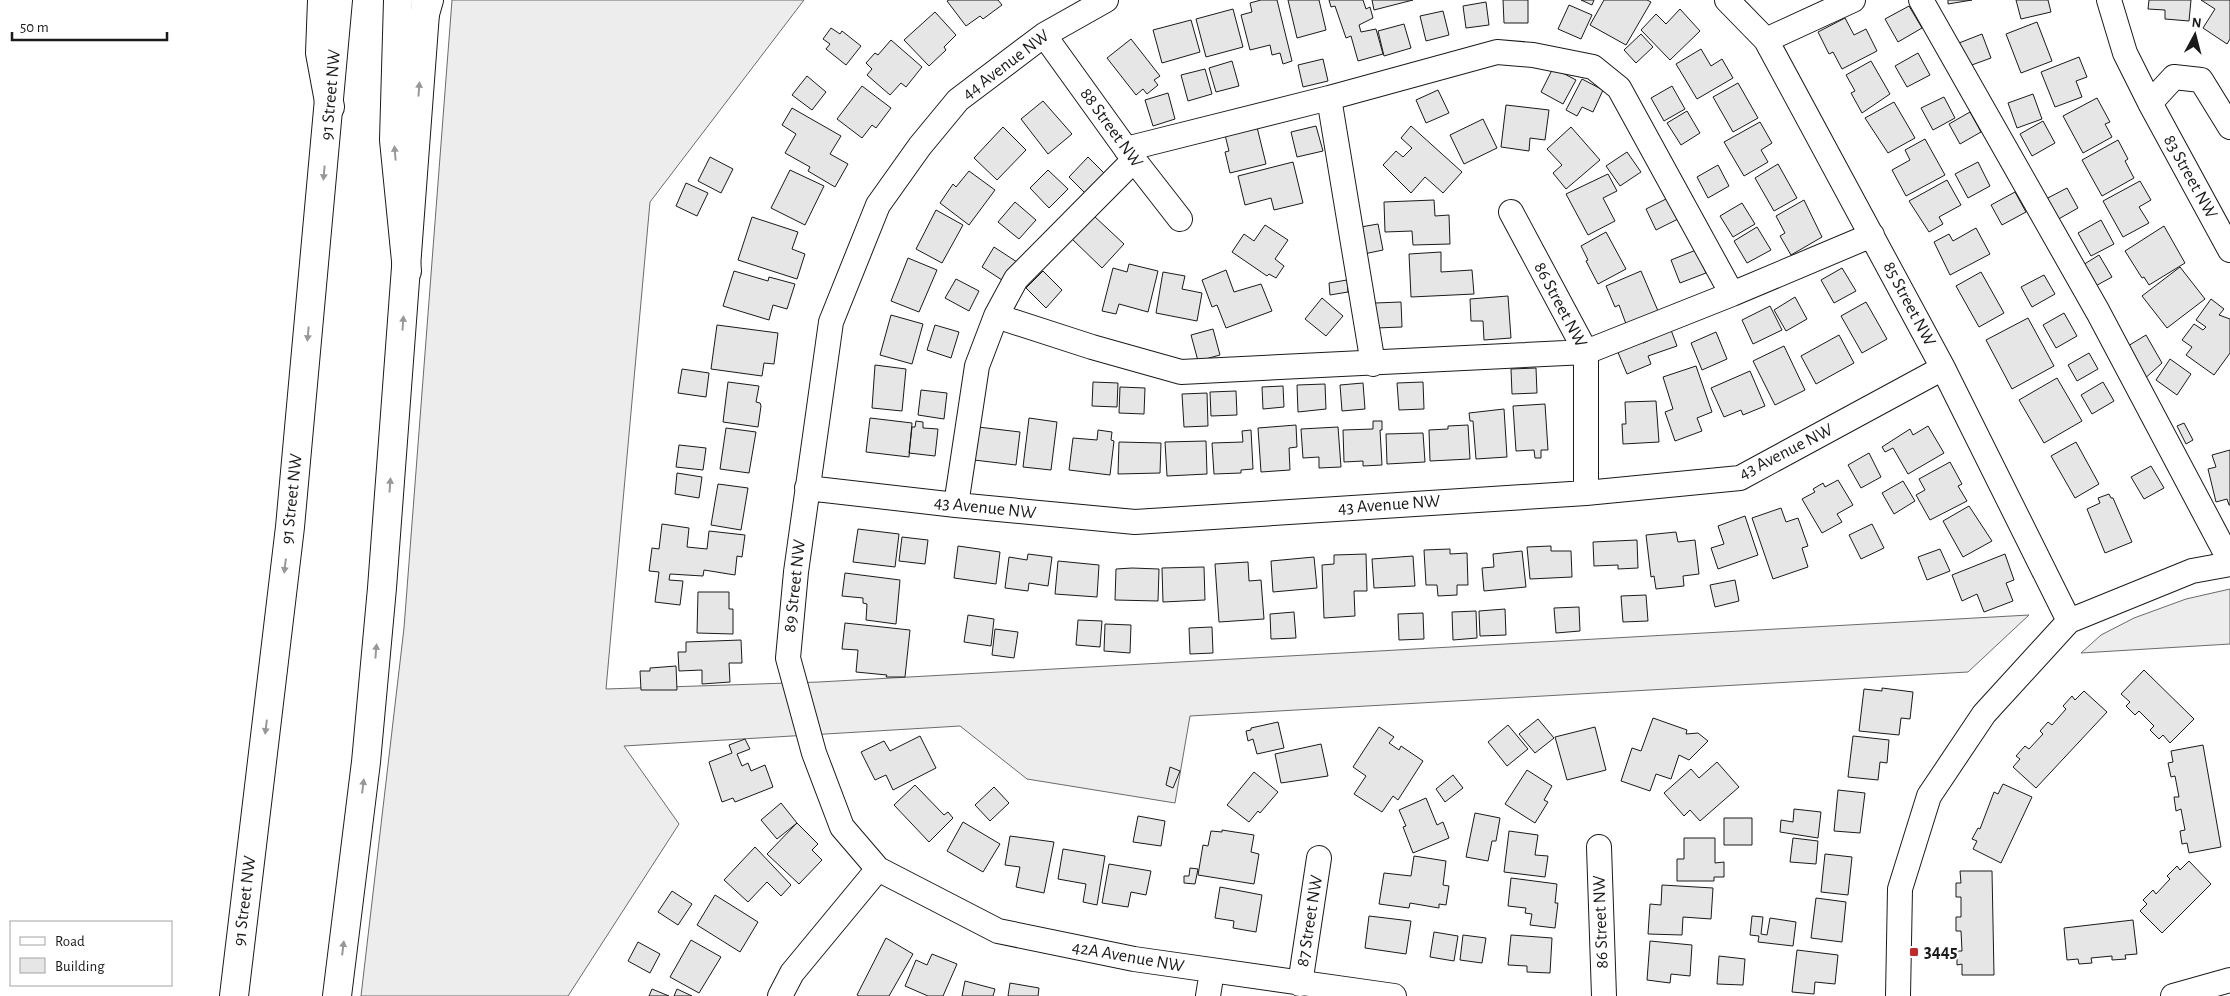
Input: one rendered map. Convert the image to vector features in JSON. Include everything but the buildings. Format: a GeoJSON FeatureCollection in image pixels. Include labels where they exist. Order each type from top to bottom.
{"type":"FeatureCollection","features":[{"type":"Feature","properties":{"kind":"main road"},"geometry":{"type":"LineString","coordinates":[[322,0],[320,53],[330,107]]}},
{"type":"Feature","properties":{"kind":"main road","name":"91 Street NW"},"geometry":{"type":"LineString","coordinates":[[234,996],[290,527],[330,107],[338,0]]}},
{"type":"Feature","properties":{"kind":"main road"},"geometry":{"type":"LineString","coordinates":[[398,0],[394,140],[407,271]]}},
{"type":"Feature","properties":{"kind":"main road"},"geometry":{"type":"LineString","coordinates":[[337,996],[367,753],[427,5]]}},
{"type":"Feature","properties":{"kind":"street","name":"44 Avenue NW"},"geometry":{"type":"LineString","coordinates":[[920,146],[958,100],[1044,35],[1106,0]]}},
{"type":"Feature","properties":{"kind":"street","name":"85 Street NW"},"geometry":{"type":"LineString","coordinates":[[1727,0],[1766,40],[1943,368],[2069,621]]}},
{"type":"Feature","properties":{"kind":"street"},"geometry":{"type":"LineString","coordinates":[[1766,40],[1853,0]]}},
{"type":"Feature","properties":{"kind":"street"},"geometry":{"type":"LineString","coordinates":[[1898,996],[1900,888],[1929,796],[1984,714],[2069,621],[2192,571],[2230,562],[2098,312],[1922,0]]}},
{"type":"Feature","properties":{"kind":"street","name":"83 Street NW"},"geometry":{"type":"LineString","coordinates":[[2109,0],[2125,53],[2230,250]]}},
{"type":"Feature","properties":{"kind":"street","name":"88 Street NW"},"geometry":{"type":"LineString","coordinates":[[1044,35],[1130,155],[1180,219]]}},
{"type":"Feature","properties":{"kind":"street"},"geometry":{"type":"LineString","coordinates":[[956,506],[977,366],[996,316],[1016,278],[1130,155],[1497,52],[1533,56],[1593,67],[1619,88],[1732,294]]}},
{"type":"Feature","properties":{"kind":"street"},"geometry":{"type":"LineString","coordinates":[[2150,103],[2174,77],[2201,80],[2230,127]]}},
{"type":"Feature","properties":{"kind":"street"},"geometry":{"type":"LineString","coordinates":[[1329,98],[1372,364]]}},
{"type":"Feature","properties":{"kind":"street","name":"89 Street NW"},"geometry":{"type":"LineString","coordinates":[[878,869],[842,827],[814,753],[788,658],[807,488],[831,322],[878,206],[920,146]]}},
{"type":"Feature","properties":{"kind":"street","name":"86 Street NW"},"geometry":{"type":"LineString","coordinates":[[1511,212],[1586,352],[1586,493]]}},
{"type":"Feature","properties":{"kind":"street"},"geometry":{"type":"LineString","coordinates":[[996,316],[1092,348],[1181,372],[1586,352],[1732,294],[1872,235]]}},
{"type":"Feature","properties":{"kind":"street","name":"43 Avenue NW"},"geometry":{"type":"LineString","coordinates":[[807,488],[956,506],[1135,522],[1586,493],[1740,478],[1943,368]]}},
{"type":"Feature","properties":{"kind":"street","name":"86 Street NW"},"geometry":{"type":"LineString","coordinates":[[1599,847],[1604,996]]}},
{"type":"Feature","properties":{"kind":"street","name":"87 Street NW"},"geometry":{"type":"LineString","coordinates":[[1300,984],[1319,858]]}},
{"type":"Feature","properties":{"kind":"street"},"geometry":{"type":"LineString","coordinates":[[780,996],[792,973],[878,869]]}},
{"type":"Feature","properties":{"kind":"street","name":"42A Avenue NW"},"geometry":{"type":"LineString","coordinates":[[878,869],[998,931],[1134,959],[1212,972],[1394,996]]}},
{"type":"Feature","properties":{"kind":"street"},"geometry":{"type":"LineString","coordinates":[[1208,996],[1212,972]]}},
{"type":"Feature","properties":{"kind":"street"},"geometry":{"type":"LineString","coordinates":[[2173,996],[2230,980]]}},
{"type":"Feature","properties":{"kind":"shaded area"},"geometry":{"type":"Polygon","coordinates":[[[452,0],[804,0],[650,202],[606,689],[819,682],[2029,615],[1968,672],[1190,716],[1175,803],[1027,779],[960,726],[624,746],[679,824],[568,996],[361,996],[404,628],[452,0]]]}},
{"type":"Feature","properties":{"kind":"shaded area"},"geometry":{"type":"Polygon","coordinates":[[[2230,589],[2230,644],[2081,653],[2101,635],[2134,618],[2186,599],[2230,589]]]}},
{"type":"Feature","properties":{"kind":"place","name":"3445"},"geometry":{"type":"Point","coordinates":[1914,952]}}]}
